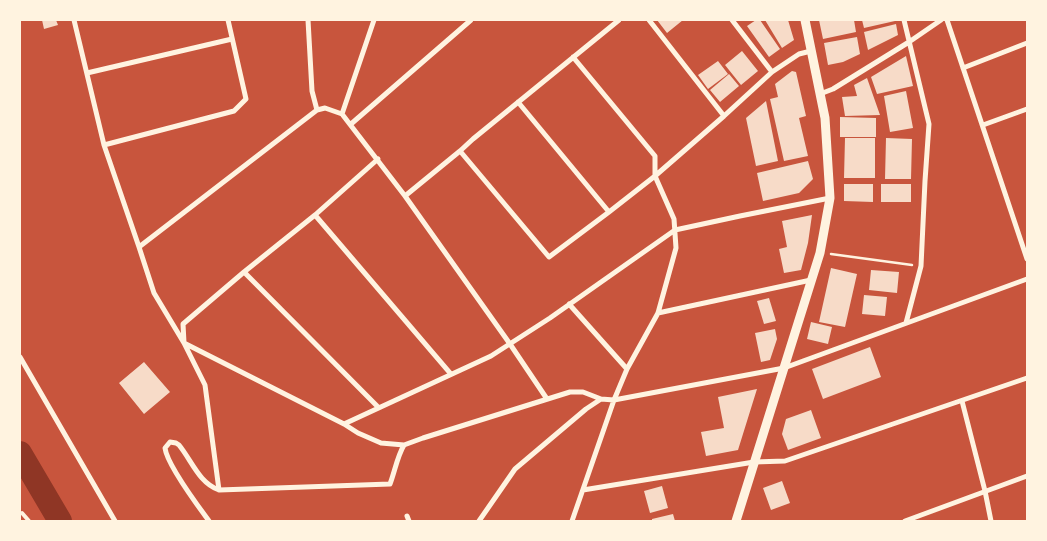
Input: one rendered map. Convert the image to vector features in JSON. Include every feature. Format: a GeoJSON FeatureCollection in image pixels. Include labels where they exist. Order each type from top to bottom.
{"type":"FeatureCollection","features":[{"type":"Feature","properties":{"kind":"street"},"geometry":{"type":"LineString","coordinates":[[74,20],[104,145],[154,293],[184,343],[205,385],[220,490]]}},
{"type":"Feature","properties":{"kind":"street"},"geometry":{"type":"LineString","coordinates":[[104,145],[234,111],[246,100],[228,20]]}},
{"type":"Feature","properties":{"kind":"street"},"geometry":{"type":"LineString","coordinates":[[308,20],[312,91],[317,110]]}},
{"type":"Feature","properties":{"kind":"street"},"geometry":{"type":"LineString","coordinates":[[342,114],[374,20]]}},
{"type":"Feature","properties":{"kind":"street"},"geometry":{"type":"LineString","coordinates":[[350,124],[471,20]]}},
{"type":"Feature","properties":{"kind":"street"},"geometry":{"type":"LineString","coordinates":[[405,196],[619,20]]}},
{"type":"Feature","properties":{"kind":"street"},"geometry":{"type":"LineString","coordinates":[[649,20],[724,116]]}},
{"type":"Feature","properties":{"kind":"street"},"geometry":{"type":"LineString","coordinates":[[732,20],[772,72]]}},
{"type":"Feature","properties":{"kind":"street"},"geometry":{"type":"LineString","coordinates":[[736,521],[820,253],[830,198],[825,118],[805,20]]}},
{"type":"Feature","properties":{"kind":"street"},"geometry":{"type":"LineString","coordinates":[[904,20],[928,124],[921,266],[906,323]]}},
{"type":"Feature","properties":{"kind":"street"},"geometry":{"type":"LineString","coordinates":[[819,95],[833,89],[941,20]]}},
{"type":"Feature","properties":{"kind":"street"},"geometry":{"type":"LineString","coordinates":[[947,20],[1027,257]]}},
{"type":"Feature","properties":{"kind":"street"},"geometry":{"type":"LineString","coordinates":[[87,74],[232,39]]}},
{"type":"Feature","properties":{"kind":"street"},"geometry":{"type":"LineString","coordinates":[[963,68],[1027,43]]}},
{"type":"Feature","properties":{"kind":"street"},"geometry":{"type":"LineString","coordinates":[[460,151],[549,257],[655,176],[772,72],[798,54],[812,51]]}},
{"type":"Feature","properties":{"kind":"street"},"geometry":{"type":"LineString","coordinates":[[572,521],[614,400],[627,369],[658,312],[676,248],[674,219],[655,176],[655,156],[573,57]]}},
{"type":"Feature","properties":{"kind":"street"},"geometry":{"type":"LineString","coordinates":[[518,102],[609,212]]}},
{"type":"Feature","properties":{"kind":"street"},"geometry":{"type":"LineString","coordinates":[[139,247],[317,110],[325,108],[342,114],[405,196],[547,399]]}},
{"type":"Feature","properties":{"kind":"street"},"geometry":{"type":"LineString","coordinates":[[983,125],[1027,109]]}},
{"type":"Feature","properties":{"kind":"street"},"geometry":{"type":"LineString","coordinates":[[184,343],[183,324],[244,272],[316,216],[378,159]]}},
{"type":"Feature","properties":{"kind":"street"},"geometry":{"type":"LineString","coordinates":[[344,424],[491,356],[675,230],[830,198]]}},
{"type":"Feature","properties":{"kind":"street"},"geometry":{"type":"LineString","coordinates":[[316,216],[451,374]]}},
{"type":"Feature","properties":{"kind":"street"},"geometry":{"type":"LineString","coordinates":[[244,272],[378,407]]}},
{"type":"Feature","properties":{"kind":"street"},"geometry":{"type":"LineString","coordinates":[[184,343],[344,424],[358,433],[381,442],[404,445],[570,392],[583,392],[601,399],[614,400],[784,368],[1027,279]]}},
{"type":"Feature","properties":{"kind":"street"},"geometry":{"type":"LineString","coordinates":[[658,312],[811,280]]}},
{"type":"Feature","properties":{"kind":"street"},"geometry":{"type":"LineString","coordinates":[[569,304],[627,369]]}},
{"type":"Feature","properties":{"kind":"street"},"geometry":{"type":"LineString","coordinates":[[20,357],[116,521]]}},
{"type":"Feature","properties":{"kind":"street"},"geometry":{"type":"LineString","coordinates":[[583,490],[754,462],[785,461],[1027,378]]}},
{"type":"Feature","properties":{"kind":"street"},"geometry":{"type":"LineString","coordinates":[[479,521],[515,469],[586,409],[601,399]]}},
{"type":"Feature","properties":{"kind":"street"},"geometry":{"type":"LineString","coordinates":[[962,401],[991,521]]}},
{"type":"Feature","properties":{"kind":"street"},"geometry":{"type":"LineString","coordinates":[[209,521],[171,465],[165,448],[170,442],[179,445],[211,487],[220,490],[390,484],[396,468],[398,455],[404,445]]}},
{"type":"Feature","properties":{"kind":"street"},"geometry":{"type":"LineString","coordinates":[[905,521],[1027,476]]}},
{"type":"Feature","properties":{"kind":"lane"},"geometry":{"type":"LineString","coordinates":[[22,513],[29,521]]}},
{"type":"Feature","properties":{"kind":"path"},"geometry":{"type":"LineString","coordinates":[[820,253],[921,266]]}},
{"type":"Feature","properties":{"kind":"building"},"geometry":{"type":"Polygon","coordinates":[[[42,20],[56,20],[58,25],[44,29],[42,20]]]}},
{"type":"Feature","properties":{"kind":"building"},"geometry":{"type":"Polygon","coordinates":[[[657,20],[683,20],[667,33],[657,20]]]}},
{"type":"Feature","properties":{"kind":"building"},"geometry":{"type":"Polygon","coordinates":[[[756,20],[760,20],[780,49],[769,57],[747,26],[756,20]]]}},
{"type":"Feature","properties":{"kind":"building"},"geometry":{"type":"Polygon","coordinates":[[[765,20],[788,20],[794,40],[782,48],[765,20]]]}},
{"type":"Feature","properties":{"kind":"building"},"geometry":{"type":"Polygon","coordinates":[[[819,20],[854,20],[856,32],[823,39],[819,20]]]}},
{"type":"Feature","properties":{"kind":"building"},"geometry":{"type":"Polygon","coordinates":[[[862,20],[895,20],[895,21],[864,28],[862,20]]]}},
{"type":"Feature","properties":{"kind":"building"},"geometry":{"type":"Polygon","coordinates":[[[896,24],[898,35],[868,50],[864,32],[896,24]]]}},
{"type":"Feature","properties":{"kind":"building"},"geometry":{"type":"Polygon","coordinates":[[[857,37],[860,54],[843,62],[828,65],[824,43],[857,37]]]}},
{"type":"Feature","properties":{"kind":"building"},"geometry":{"type":"Polygon","coordinates":[[[742,51],[758,71],[741,85],[725,65],[742,51]]]}},
{"type":"Feature","properties":{"kind":"building"},"geometry":{"type":"Polygon","coordinates":[[[906,56],[913,86],[877,94],[871,77],[906,56]]]}},
{"type":"Feature","properties":{"kind":"building"},"geometry":{"type":"Polygon","coordinates":[[[718,61],[728,74],[708,89],[698,75],[718,61]]]}},
{"type":"Feature","properties":{"kind":"building"},"geometry":{"type":"Polygon","coordinates":[[[792,71],[796,72],[806,116],[799,118],[808,156],[784,161],[770,99],[778,97],[775,84],[792,71]]]}},
{"type":"Feature","properties":{"kind":"building"},"geometry":{"type":"Polygon","coordinates":[[[729,74],[739,86],[720,102],[710,90],[729,74]]]}},
{"type":"Feature","properties":{"kind":"building"},"geometry":{"type":"Polygon","coordinates":[[[867,78],[880,115],[845,116],[842,97],[857,96],[854,85],[867,78]]]}},
{"type":"Feature","properties":{"kind":"building"},"geometry":{"type":"Polygon","coordinates":[[[906,91],[913,128],[890,132],[884,96],[906,91]]]}},
{"type":"Feature","properties":{"kind":"building"},"geometry":{"type":"Polygon","coordinates":[[[766,101],[778,161],[756,166],[746,118],[766,101]]]}},
{"type":"Feature","properties":{"kind":"building"},"geometry":{"type":"Polygon","coordinates":[[[840,117],[876,118],[876,137],[840,137],[840,117]]]}},
{"type":"Feature","properties":{"kind":"building"},"geometry":{"type":"Polygon","coordinates":[[[845,138],[875,138],[875,178],[844,178],[845,138]]]}},
{"type":"Feature","properties":{"kind":"building"},"geometry":{"type":"Polygon","coordinates":[[[886,138],[912,139],[911,179],[885,179],[886,138]]]}},
{"type":"Feature","properties":{"kind":"building"},"geometry":{"type":"Polygon","coordinates":[[[808,161],[813,179],[799,193],[763,201],[757,173],[808,161]]]}},
{"type":"Feature","properties":{"kind":"building"},"geometry":{"type":"Polygon","coordinates":[[[844,184],[873,184],[873,202],[844,201],[844,184]]]}},
{"type":"Feature","properties":{"kind":"building"},"geometry":{"type":"Polygon","coordinates":[[[881,184],[911,184],[911,202],[881,202],[881,184]]]}},
{"type":"Feature","properties":{"kind":"building"},"geometry":{"type":"Polygon","coordinates":[[[812,215],[808,243],[801,270],[784,273],[779,249],[787,247],[782,221],[812,215]]]}},
{"type":"Feature","properties":{"kind":"building"},"geometry":{"type":"Polygon","coordinates":[[[831,268],[857,274],[845,327],[819,322],[831,268]]]}},
{"type":"Feature","properties":{"kind":"building"},"geometry":{"type":"Polygon","coordinates":[[[871,270],[899,272],[897,293],[869,290],[871,270]]]}},
{"type":"Feature","properties":{"kind":"building"},"geometry":{"type":"Polygon","coordinates":[[[864,295],[887,297],[885,316],[862,314],[864,295]]]}},
{"type":"Feature","properties":{"kind":"building"},"geometry":{"type":"Polygon","coordinates":[[[769,298],[776,321],[764,324],[757,301],[769,298]]]}},
{"type":"Feature","properties":{"kind":"building"},"geometry":{"type":"Polygon","coordinates":[[[811,322],[832,327],[828,344],[807,339],[811,322]]]}},
{"type":"Feature","properties":{"kind":"building"},"geometry":{"type":"Polygon","coordinates":[[[775,329],[777,339],[770,360],[761,362],[755,333],[775,329]]]}},
{"type":"Feature","properties":{"kind":"building"},"geometry":{"type":"Polygon","coordinates":[[[870,347],[881,377],[823,399],[812,369],[870,347]]]}},
{"type":"Feature","properties":{"kind":"building"},"geometry":{"type":"Polygon","coordinates":[[[144,362],[170,392],[144,414],[119,383],[144,362]]]}},
{"type":"Feature","properties":{"kind":"building"},"geometry":{"type":"Polygon","coordinates":[[[757,389],[738,450],[706,456],[701,432],[724,428],[718,397],[757,389]]]}},
{"type":"Feature","properties":{"kind":"building"},"geometry":{"type":"Polygon","coordinates":[[[811,410],[821,438],[788,450],[782,434],[786,419],[811,410]]]}},
{"type":"Feature","properties":{"kind":"building"},"geometry":{"type":"Polygon","coordinates":[[[782,481],[790,503],[771,510],[763,488],[782,481]]]}},
{"type":"Feature","properties":{"kind":"building"},"geometry":{"type":"Polygon","coordinates":[[[662,486],[668,508],[650,513],[644,491],[662,486]]]}},
{"type":"Feature","properties":{"kind":"building"},"geometry":{"type":"Polygon","coordinates":[[[673,514],[675,521],[652,521],[652,519],[673,514]]]}},
{"type":"Feature","properties":{"kind":"waterway"},"geometry":{"type":"LineString","coordinates":[[20,453],[60,521]]}}]}
